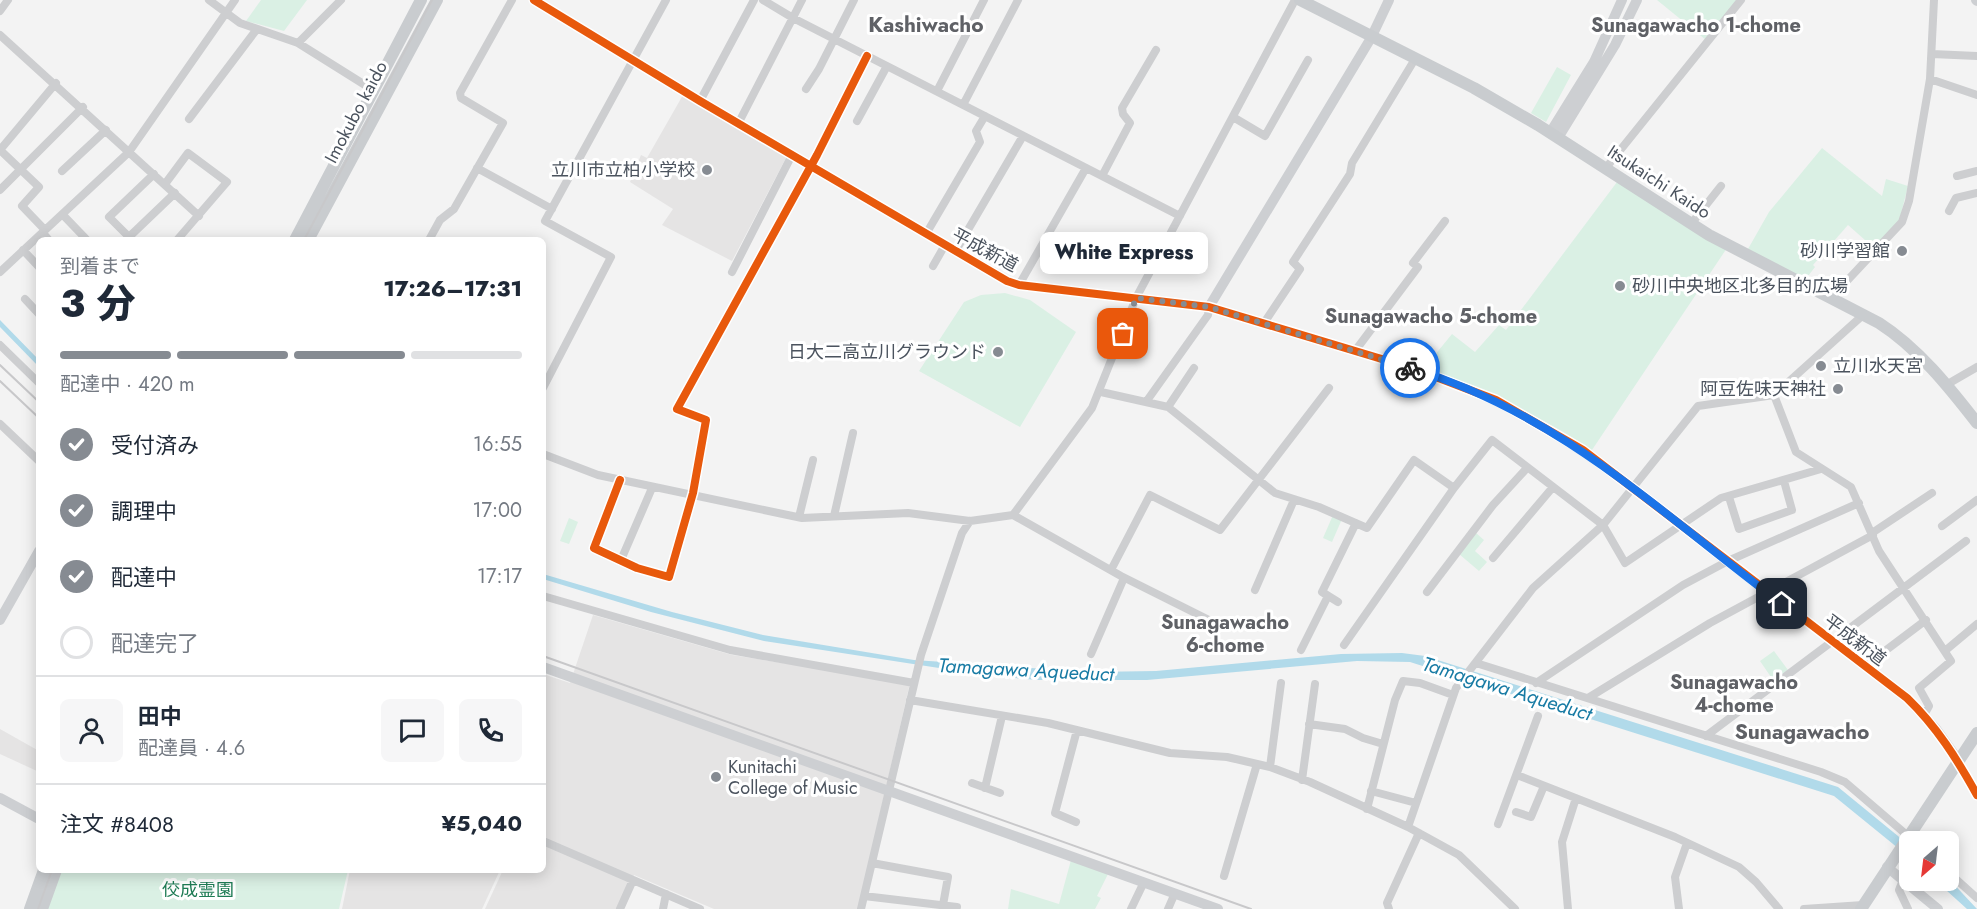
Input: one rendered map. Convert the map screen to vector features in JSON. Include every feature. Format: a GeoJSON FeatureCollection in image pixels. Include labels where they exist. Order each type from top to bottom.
{"type":"FeatureCollection","features":[{"type":"Feature","properties":{"kind":"main road","name":"Imokubo kaido"},"geometry":{"type":"LineString","coordinates":[[309,237],[319,206],[373,90],[421,0]]}},
{"type":"Feature","properties":{"kind":"main road","name":"Imokubo kaido"},"geometry":{"type":"LineString","coordinates":[[297,237],[319,206],[436,0]]}},
{"type":"Feature","properties":{"kind":"main road","name":"Itsukaichi Kaido"},"geometry":{"type":"LineString","coordinates":[[1297,0],[1474,88],[1554,136],[1691,224],[1863,315],[1896,335],[1946,385],[1977,423]]}},
{"type":"Feature","properties":{"kind":"main road"},"geometry":{"type":"LineString","coordinates":[[292,237],[319,206]]}},
{"type":"Feature","properties":{"kind":"main road"},"geometry":{"type":"LineString","coordinates":[[313,237],[319,206]]}},
{"type":"Feature","properties":{"kind":"main road"},"geometry":{"type":"LineString","coordinates":[[1914,831],[1977,733]]}},
{"type":"Feature","properties":{"kind":"main road"},"geometry":{"type":"LineString","coordinates":[[1862,907],[1899,852]]}},
{"type":"Feature","properties":{"kind":"main road"},"geometry":{"type":"LineString","coordinates":[[30,909],[43,873]]}},
{"type":"Feature","properties":{"kind":"main road"},"geometry":{"type":"LineString","coordinates":[[42,909],[55,873]]}},
{"type":"Feature","properties":{"kind":"street"},"geometry":{"type":"LineString","coordinates":[[0,11],[8,0]]}},
{"type":"Feature","properties":{"kind":"street"},"geometry":{"type":"LineString","coordinates":[[209,0],[240,23],[298,43],[373,90]]}},
{"type":"Feature","properties":{"kind":"street"},"geometry":{"type":"LineString","coordinates":[[38,237],[129,152],[235,0]]}},
{"type":"Feature","properties":{"kind":"street"},"geometry":{"type":"LineString","coordinates":[[298,43],[341,0]]}},
{"type":"Feature","properties":{"kind":"street"},"geometry":{"type":"LineString","coordinates":[[431,237],[440,220],[454,209],[503,123],[461,98],[460,93],[512,0]]}},
{"type":"Feature","properties":{"kind":"street","name":"平成新道"},"geometry":{"type":"LineString","coordinates":[[536,0],[700,102],[955,252],[1019,285],[1209,307],[1448,380],[1522,413],[1583,450],[1865,666],[1924,715],[1958,760]]}},
{"type":"Feature","properties":{"kind":"street"},"geometry":{"type":"LineString","coordinates":[[546,382],[611,257],[545,221],[666,0]]}},
{"type":"Feature","properties":{"kind":"street"},"geometry":{"type":"LineString","coordinates":[[700,102],[754,0]]}},
{"type":"Feature","properties":{"kind":"street"},"geometry":{"type":"LineString","coordinates":[[763,0],[793,18],[1180,216]]}},
{"type":"Feature","properties":{"kind":"street"},"geometry":{"type":"LineString","coordinates":[[738,124],[802,0]]}},
{"type":"Feature","properties":{"kind":"street"},"geometry":{"type":"LineString","coordinates":[[806,89],[854,0]]}},
{"type":"Feature","properties":{"kind":"street"},"geometry":{"type":"LineString","coordinates":[[937,91],[984,0]]}},
{"type":"Feature","properties":{"kind":"street"},"geometry":{"type":"LineString","coordinates":[[963,105],[1018,0]]}},
{"type":"Feature","properties":{"kind":"street"},"geometry":{"type":"LineString","coordinates":[[1013,515],[1084,422],[1101,392],[1136,298],[1297,0]]}},
{"type":"Feature","properties":{"kind":"street"},"geometry":{"type":"LineString","coordinates":[[1146,402],[1208,315],[1209,307],[1371,38],[1389,0]]}},
{"type":"Feature","properties":{"kind":"street"},"geometry":{"type":"LineString","coordinates":[[1554,136],[1594,62],[1622,0]]}},
{"type":"Feature","properties":{"kind":"street"},"geometry":{"type":"LineString","coordinates":[[1554,136],[1616,45],[1637,0]]}},
{"type":"Feature","properties":{"kind":"street"},"geometry":{"type":"LineString","coordinates":[[1605,170],[1741,0]]}},
{"type":"Feature","properties":{"kind":"street"},"geometry":{"type":"LineString","coordinates":[[1830,298],[1902,222],[1909,201],[1930,79],[1934,0]]}},
{"type":"Feature","properties":{"kind":"street"},"geometry":{"type":"LineString","coordinates":[[189,119],[257,29]]}},
{"type":"Feature","properties":{"kind":"street"},"geometry":{"type":"LineString","coordinates":[[1,37],[83,107],[200,216]]}},
{"type":"Feature","properties":{"kind":"street"},"geometry":{"type":"LineString","coordinates":[[1102,176],[1130,123],[1123,114],[1122,108],[1156,50]]}},
{"type":"Feature","properties":{"kind":"street"},"geometry":{"type":"LineString","coordinates":[[1932,54],[1977,56]]}},
{"type":"Feature","properties":{"kind":"street"},"geometry":{"type":"LineString","coordinates":[[620,480],[594,548],[669,577],[693,493],[706,420],[677,408],[811,167],[867,56]]}},
{"type":"Feature","properties":{"kind":"street"},"geometry":{"type":"LineString","coordinates":[[1264,323],[1300,269],[1293,262],[1350,174],[1352,163],[1415,59]]}},
{"type":"Feature","properties":{"kind":"street"},"geometry":{"type":"LineString","coordinates":[[1233,117],[1265,136],[1308,60]]}},
{"type":"Feature","properties":{"kind":"street"},"geometry":{"type":"LineString","coordinates":[[857,121],[887,66]]}},
{"type":"Feature","properties":{"kind":"street"},"geometry":{"type":"LineString","coordinates":[[1930,79],[1977,95]]}},
{"type":"Feature","properties":{"kind":"street"},"geometry":{"type":"LineString","coordinates":[[47,237],[22,206],[39,187],[0,150],[56,83]]}},
{"type":"Feature","properties":{"kind":"street"},"geometry":{"type":"LineString","coordinates":[[0,190],[83,107]]}},
{"type":"Feature","properties":{"kind":"street"},"geometry":{"type":"LineString","coordinates":[[926,234],[980,142],[976,131],[985,116]]}},
{"type":"Feature","properties":{"kind":"street"},"geometry":{"type":"LineString","coordinates":[[62,171],[106,130]]}},
{"type":"Feature","properties":{"kind":"street"},"geometry":{"type":"LineString","coordinates":[[955,252],[1023,136]]}},
{"type":"Feature","properties":{"kind":"street"},"geometry":{"type":"LineString","coordinates":[[165,184],[188,153],[227,182],[180,237]]}},
{"type":"Feature","properties":{"kind":"street"},"geometry":{"type":"LineString","coordinates":[[732,272],[792,155]]}},
{"type":"Feature","properties":{"kind":"street"},"geometry":{"type":"LineString","coordinates":[[477,168],[552,209]]}},
{"type":"Feature","properties":{"kind":"street"},"geometry":{"type":"LineString","coordinates":[[1019,285],[1086,168]]}},
{"type":"Feature","properties":{"kind":"street"},"geometry":{"type":"LineString","coordinates":[[1957,176],[1977,171]]}},
{"type":"Feature","properties":{"kind":"street"},"geometry":{"type":"LineString","coordinates":[[154,174],[110,217],[129,237],[175,193]]}},
{"type":"Feature","properties":{"kind":"street"},"geometry":{"type":"LineString","coordinates":[[1691,224],[1721,186]]}},
{"type":"Feature","properties":{"kind":"street"},"geometry":{"type":"LineString","coordinates":[[1949,211],[1956,198],[1977,193]]}},
{"type":"Feature","properties":{"kind":"street"},"geometry":{"type":"LineString","coordinates":[[63,216],[84,237]]}},
{"type":"Feature","properties":{"kind":"street"},"geometry":{"type":"LineString","coordinates":[[1355,351],[1418,267],[1413,263],[1445,221]]}},
{"type":"Feature","properties":{"kind":"street"},"geometry":{"type":"LineString","coordinates":[[0,272],[36,239]]}},
{"type":"Feature","properties":{"kind":"street"},"geometry":{"type":"LineString","coordinates":[[933,266],[945,245]]}},
{"type":"Feature","properties":{"kind":"street"},"geometry":{"type":"LineString","coordinates":[[23,250],[36,264]]}},
{"type":"Feature","properties":{"kind":"street"},"geometry":{"type":"LineString","coordinates":[[25,299],[36,311]]}},
{"type":"Feature","properties":{"kind":"street"},"geometry":{"type":"LineString","coordinates":[[1408,827],[1454,695],[1533,588],[1602,525],[1698,406],[1774,395],[1863,315]]}},
{"type":"Feature","properties":{"kind":"street"},"geometry":{"type":"LineString","coordinates":[[0,345],[36,380]]}},
{"type":"Feature","properties":{"kind":"street"},"geometry":{"type":"LineString","coordinates":[[1946,385],[1977,367]]}},
{"type":"Feature","properties":{"kind":"street"},"geometry":{"type":"LineString","coordinates":[[1168,407],[1194,369]]}},
{"type":"Feature","properties":{"kind":"street"},"geometry":{"type":"LineString","coordinates":[[1110,570],[1150,495],[1220,530],[1329,388]]}},
{"type":"Feature","properties":{"kind":"street"},"geometry":{"type":"LineString","coordinates":[[1101,392],[1168,407],[1275,493],[1367,528],[1413,460],[1454,488]]}},
{"type":"Feature","properties":{"kind":"street"},"geometry":{"type":"LineString","coordinates":[[1774,395],[1796,452],[1851,487],[1879,552],[1946,650],[1951,662],[1919,688],[1929,706],[1924,715]]}},
{"type":"Feature","properties":{"kind":"street"},"geometry":{"type":"LineString","coordinates":[[0,424],[36,458]]}},
{"type":"Feature","properties":{"kind":"street"},"geometry":{"type":"LineString","coordinates":[[834,516],[853,433]]}},
{"type":"Feature","properties":{"kind":"street"},"geometry":{"type":"LineString","coordinates":[[1344,645],[1454,488],[1492,440],[1602,525],[1625,563],[1721,498],[1821,469]]}},
{"type":"Feature","properties":{"kind":"street"},"geometry":{"type":"LineString","coordinates":[[546,455],[598,475],[652,488],[693,493],[799,517],[908,513],[970,521],[1013,515],[1124,578],[1223,627]]}},
{"type":"Feature","properties":{"kind":"street"},"geometry":{"type":"LineString","coordinates":[[799,517],[813,460]]}},
{"type":"Feature","properties":{"kind":"street"},"geometry":{"type":"LineString","coordinates":[[1426,592],[1493,505],[1527,468]]}},
{"type":"Feature","properties":{"kind":"street"},"geometry":{"type":"LineString","coordinates":[[1729,496],[1739,529],[1792,510],[1784,481]]}},
{"type":"Feature","properties":{"kind":"street"},"geometry":{"type":"LineString","coordinates":[[1493,558],[1553,487]]}},
{"type":"Feature","properties":{"kind":"street"},"geometry":{"type":"LineString","coordinates":[[621,560],[652,488]]}},
{"type":"Feature","properties":{"kind":"street"},"geometry":{"type":"LineString","coordinates":[[1588,698],[1765,591],[1872,534],[1932,493]]}},
{"type":"Feature","properties":{"kind":"street"},"geometry":{"type":"LineString","coordinates":[[1255,590],[1294,500]]}},
{"type":"Feature","properties":{"kind":"street"},"geometry":{"type":"LineString","coordinates":[[1942,526],[1977,500]]}},
{"type":"Feature","properties":{"kind":"street"},"geometry":{"type":"LineString","coordinates":[[1536,682],[1683,585],[1728,561],[1859,503]]}},
{"type":"Feature","properties":{"kind":"street"},"geometry":{"type":"LineString","coordinates":[[861,909],[921,655],[962,532],[970,521]]}},
{"type":"Feature","properties":{"kind":"street"},"geometry":{"type":"LineString","coordinates":[[1338,602],[1322,592],[1356,523]]}},
{"type":"Feature","properties":{"kind":"street"},"geometry":{"type":"LineString","coordinates":[[1706,736],[1966,541]]}},
{"type":"Feature","properties":{"kind":"street"},"geometry":{"type":"LineString","coordinates":[[0,620],[36,556]]}},
{"type":"Feature","properties":{"kind":"street"},"geometry":{"type":"LineString","coordinates":[[1091,654],[1124,578]]}},
{"type":"Feature","properties":{"kind":"street"},"geometry":{"type":"LineString","coordinates":[[1301,650],[1328,596]]}},
{"type":"Feature","properties":{"kind":"street"},"geometry":{"type":"LineString","coordinates":[[546,597],[730,650],[914,683]]}},
{"type":"Feature","properties":{"kind":"street"},"geometry":{"type":"LineString","coordinates":[[1865,666],[1926,620]]}},
{"type":"Feature","properties":{"kind":"street"},"geometry":{"type":"LineString","coordinates":[[1946,650],[1977,624]]}},
{"type":"Feature","properties":{"kind":"street"},"geometry":{"type":"LineString","coordinates":[[1476,663],[1845,782],[1902,831]]}},
{"type":"Feature","properties":{"kind":"street"},"geometry":{"type":"LineString","coordinates":[[546,668],[1175,893],[1204,907],[1218,909]]}},
{"type":"Feature","properties":{"kind":"street"},"geometry":{"type":"LineString","coordinates":[[1367,808],[1383,744],[1403,681],[1429,685],[1454,695]]}},
{"type":"Feature","properties":{"kind":"street"},"geometry":{"type":"LineString","coordinates":[[1270,767],[1281,683]]}},
{"type":"Feature","properties":{"kind":"street"},"geometry":{"type":"LineString","coordinates":[[1302,780],[1315,684]]}},
{"type":"Feature","properties":{"kind":"street"},"geometry":{"type":"LineString","coordinates":[[910,700],[1077,730],[1170,753],[1227,757],[1270,767],[1408,827],[1459,855],[1515,909]]}},
{"type":"Feature","properties":{"kind":"street"},"geometry":{"type":"LineString","coordinates":[[985,788],[1002,716]]}},
{"type":"Feature","properties":{"kind":"street"},"geometry":{"type":"LineString","coordinates":[[1498,824],[1538,716]]}},
{"type":"Feature","properties":{"kind":"street"},"geometry":{"type":"LineString","coordinates":[[1310,724],[1345,729],[1383,744]]}},
{"type":"Feature","properties":{"kind":"street"},"geometry":{"type":"LineString","coordinates":[[1076,822],[1055,813],[1077,730]]}},
{"type":"Feature","properties":{"kind":"street"},"geometry":{"type":"LineString","coordinates":[[1958,760],[1977,795]]}},
{"type":"Feature","properties":{"kind":"street"},"geometry":{"type":"LineString","coordinates":[[1224,876],[1257,765]]}},
{"type":"Feature","properties":{"kind":"street"},"geometry":{"type":"LineString","coordinates":[[1517,775],[1687,843],[1739,867],[1756,882],[1779,909]]}},
{"type":"Feature","properties":{"kind":"street"},"geometry":{"type":"LineString","coordinates":[[972,783],[1000,793]]}},
{"type":"Feature","properties":{"kind":"street"},"geometry":{"type":"LineString","coordinates":[[1516,812],[1531,817],[1544,786]]}},
{"type":"Feature","properties":{"kind":"street"},"geometry":{"type":"LineString","coordinates":[[1371,791],[1416,803]]}},
{"type":"Feature","properties":{"kind":"street"},"geometry":{"type":"LineString","coordinates":[[0,798],[36,817]]}},
{"type":"Feature","properties":{"kind":"street"},"geometry":{"type":"LineString","coordinates":[[1568,909],[1562,842],[1576,798]]}},
{"type":"Feature","properties":{"kind":"street"},"geometry":{"type":"LineString","coordinates":[[1389,909],[1387,903],[1419,833]]}},
{"type":"Feature","properties":{"kind":"street"},"geometry":{"type":"LineString","coordinates":[[546,842],[699,909]]}},
{"type":"Feature","properties":{"kind":"street"},"geometry":{"type":"LineString","coordinates":[[1679,909],[1675,877],[1687,843]]}},
{"type":"Feature","properties":{"kind":"street"},"geometry":{"type":"LineString","coordinates":[[872,863],[948,877],[943,905]]}},
{"type":"Feature","properties":{"kind":"street"},"geometry":{"type":"LineString","coordinates":[[1890,863],[1899,875]]}},
{"type":"Feature","properties":{"kind":"street"},"geometry":{"type":"LineString","coordinates":[[620,909],[633,880]]}},
{"type":"Feature","properties":{"kind":"street"},"geometry":{"type":"LineString","coordinates":[[1131,909],[1144,882]]}},
{"type":"Feature","properties":{"kind":"street"},"geometry":{"type":"LineString","coordinates":[[1959,882],[1977,898]]}},
{"type":"Feature","properties":{"kind":"street"},"geometry":{"type":"LineString","coordinates":[[1899,891],[1908,909]]}},
{"type":"Feature","properties":{"kind":"street"},"geometry":{"type":"LineString","coordinates":[[1916,891],[1938,909]]}},
{"type":"Feature","properties":{"kind":"street"},"geometry":{"type":"LineString","coordinates":[[1168,909],[1175,893]]}},
{"type":"Feature","properties":{"kind":"street"},"geometry":{"type":"LineString","coordinates":[[663,909],[666,894]]}},
{"type":"Feature","properties":{"kind":"street"},"geometry":{"type":"LineString","coordinates":[[864,896],[957,907]]}},
{"type":"Feature","properties":{"kind":"street"},"geometry":{"type":"LineString","coordinates":[[1804,909],[1862,907]]}},
{"type":"Feature","properties":{"kind":"shaded area","name":"立川市立柏小学校"},"geometry":{"type":"Polygon","coordinates":[[[683,95],[787,156],[732,261],[662,225],[673,209],[630,182],[641,155],[647,158],[683,95]]]}},
{"type":"Feature","properties":{"kind":"shaded area","name":"Kunitachi College of Music"},"geometry":{"type":"Polygon","coordinates":[[[593,615],[732,655],[910,683],[858,909],[714,909],[634,875],[618,909],[485,909],[502,873],[546,873],[546,675],[570,683],[593,615]]]}},
{"type":"Feature","properties":{"kind":"shaded area"},"geometry":{"type":"Polygon","coordinates":[[[0,729],[36,749],[36,771],[0,754],[0,729]]]}},
{"type":"Feature","properties":{"kind":"shaded area"},"geometry":{"type":"Polygon","coordinates":[[[349,873],[499,873],[482,909],[342,909],[349,873]]]}},
{"type":"Feature","properties":{"kind":"green space"},"geometry":{"type":"Polygon","coordinates":[[[261,0],[307,0],[284,31],[246,21],[261,0]]]}},
{"type":"Feature","properties":{"kind":"green space"},"geometry":{"type":"Polygon","coordinates":[[[1657,0],[1738,0],[1706,40],[1657,0]]]}},
{"type":"Feature","properties":{"kind":"green space"},"geometry":{"type":"Polygon","coordinates":[[[1557,67],[1571,75],[1546,122],[1531,113],[1557,67]]]}},
{"type":"Feature","properties":{"kind":"green space"},"geometry":{"type":"Polygon","coordinates":[[[1822,148],[1882,196],[1886,179],[1908,186],[1899,222],[1874,248],[1848,225],[1813,265],[1815,267],[1805,280],[1748,249],[1769,212],[1822,148]]]}},
{"type":"Feature","properties":{"kind":"green space","name":"砂川中央地区北多目的広場"},"geometry":{"type":"Polygon","coordinates":[[[1617,182],[1727,248],[1592,450],[1510,404],[1425,367],[1452,334],[1475,352],[1499,325],[1506,330],[1617,182]]]}},
{"type":"Feature","properties":{"kind":"green space","name":"日大二高立川グラウンド"},"geometry":{"type":"Polygon","coordinates":[[[1005,293],[1030,300],[1076,332],[1020,427],[919,371],[964,302],[981,295],[1005,293]]]}},
{"type":"Feature","properties":{"kind":"green space"},"geometry":{"type":"Polygon","coordinates":[[[1333,515],[1342,519],[1332,542],[1323,538],[1333,515]]]}},
{"type":"Feature","properties":{"kind":"green space"},"geometry":{"type":"Polygon","coordinates":[[[569,518],[578,522],[569,544],[560,541],[569,518]]]}},
{"type":"Feature","properties":{"kind":"green space"},"geometry":{"type":"Polygon","coordinates":[[[1476,533],[1484,540],[1475,551],[1487,562],[1479,571],[1459,554],[1476,533]]]}},
{"type":"Feature","properties":{"kind":"green space"},"geometry":{"type":"Polygon","coordinates":[[[1774,651],[1788,670],[1773,680],[1760,661],[1774,651]]]}},
{"type":"Feature","properties":{"kind":"green space"},"geometry":{"type":"Polygon","coordinates":[[[1071,860],[1109,872],[1097,896],[1101,898],[1095,909],[1008,909],[1011,889],[1059,904],[1071,860]]]}},
{"type":"Feature","properties":{"kind":"green space","name":"佼成霊園"},"geometry":{"type":"Polygon","coordinates":[[[60,873],[347,873],[339,909],[48,909],[60,873]]]}},
{"type":"Feature","properties":{"kind":"water"},"geometry":{"type":"Polygon","coordinates":[[[0,320],[36,357],[36,364],[0,327],[0,320]]]}},
{"type":"Feature","properties":{"kind":"water","name":"Tamagawa Aqueduct"},"geometry":{"type":"Polygon","coordinates":[[[546,575],[672,612],[763,635],[914,660],[1091,672],[1156,671],[1341,654],[1402,653],[1425,656],[1838,787],[1899,837],[1899,849],[1834,796],[1410,662],[1357,661],[1147,680],[1038,680],[991,676],[764,641],[651,612],[546,580],[546,575]]]}},
{"type":"Feature","properties":{"kind":"water"},"geometry":{"type":"Polygon","coordinates":[[[1959,890],[1977,909],[1967,909],[1947,891],[1959,890]]]}},
{"type":"Feature","properties":{"kind":"railway"},"geometry":{"type":"LineString","coordinates":[[306,237],[432,0]]}},
{"type":"Feature","properties":{"kind":"railway"},"geometry":{"type":"LineString","coordinates":[[0,365],[36,399]]}},
{"type":"Feature","properties":{"kind":"railway"},"geometry":{"type":"LineString","coordinates":[[0,381],[36,415]]}},
{"type":"Feature","properties":{"kind":"railway"},"geometry":{"type":"LineString","coordinates":[[546,657],[1251,909]]}},
{"type":"Feature","properties":{"kind":"railway"},"geometry":{"type":"LineString","coordinates":[[38,909],[51,873]]}},
{"type":"Feature","properties":{"kind":"cycle path"},"geometry":{"type":"LineString","coordinates":[[534,0],[700,101],[1007,281],[1019,285],[1209,307],[1415,369],[1496,400],[1583,450],[1907,698],[1946,744],[1977,795]]}},
{"type":"Feature","properties":{"kind":"cycle path"},"geometry":{"type":"LineString","coordinates":[[620,480],[594,548],[637,568],[669,577],[693,493],[706,420],[677,409],[817,155],[867,56]]}},
{"type":"Feature","properties":{"kind":"way so far"},"geometry":{"type":"LineString","coordinates":[[1123,334],[1136,298],[1209,307],[1410,368]]}},
{"type":"Feature","properties":{"kind":"place","name":"立川市立柏小学校"},"geometry":{"type":"Point","coordinates":[707,170]}},
{"type":"Feature","properties":{"kind":"place","name":"砂川学習館"},"geometry":{"type":"Point","coordinates":[1902,251]}},
{"type":"Feature","properties":{"kind":"place","name":"砂川中央地区北多目的広場"},"geometry":{"type":"Point","coordinates":[1620,286]}},
{"type":"Feature","properties":{"kind":"place","name":"White Express"},"geometry":{"type":"Point","coordinates":[1123,334]}},
{"type":"Feature","properties":{"kind":"place","name":"日大二高立川グラウンド"},"geometry":{"type":"Point","coordinates":[998,352]}},
{"type":"Feature","properties":{"kind":"place","name":"立川水天宮"},"geometry":{"type":"Point","coordinates":[1821,366]}},
{"type":"Feature","properties":{"kind":"place","name":"阿豆佐味天神社"},"geometry":{"type":"Point","coordinates":[1838,389]}},
{"type":"Feature","properties":{"kind":"place","name":"Kunitachi College of Music"},"geometry":{"type":"Point","coordinates":[716,777]}},
{"type":"Feature","properties":{"kind":"district","name":"Kashiwacho"},"geometry":{"type":"Point","coordinates":[926,25]}},
{"type":"Feature","properties":{"kind":"district","name":"Sunagawacho 1-chome"},"geometry":{"type":"Point","coordinates":[1696,25]}},
{"type":"Feature","properties":{"kind":"district","name":"Sunagawacho 5-chome"},"geometry":{"type":"Point","coordinates":[1431,316]}},
{"type":"Feature","properties":{"kind":"district","name":"Sunagawacho 6-chome"},"geometry":{"type":"Point","coordinates":[1225,634]}},
{"type":"Feature","properties":{"kind":"district","name":"Sunagawacho 4-chome"},"geometry":{"type":"Point","coordinates":[1734,694]}},
{"type":"Feature","properties":{"kind":"district","name":"Sunagawacho"},"geometry":{"type":"Point","coordinates":[1802,732]}},
{"type":"Feature","properties":{"kind":"route"},"geometry":{"type":"LineString","coordinates":[[1410,368],[1448,380],[1522,413],[1583,450],[1683,525],[1782,604]]}}]}
